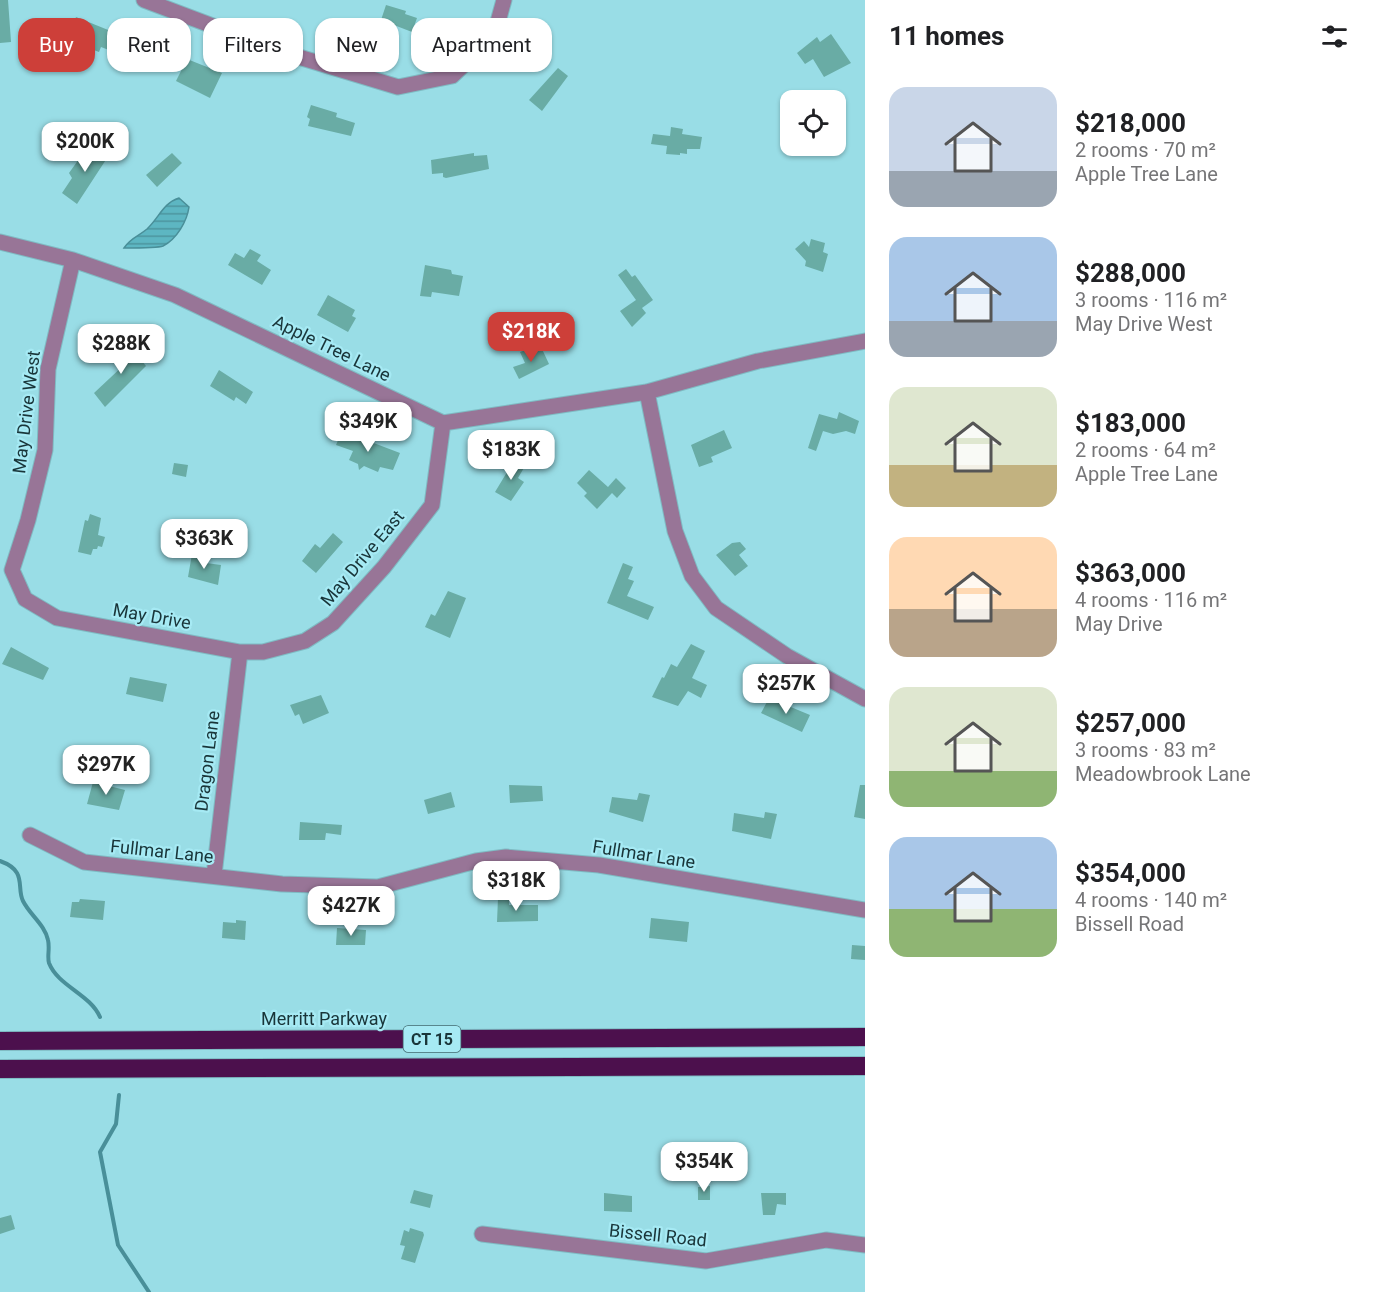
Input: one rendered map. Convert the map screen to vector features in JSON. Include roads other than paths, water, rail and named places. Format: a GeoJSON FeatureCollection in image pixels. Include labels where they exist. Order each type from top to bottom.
{"type":"FeatureCollection","features":[{"type":"Feature","properties":{"kind":"highway","name":"Merritt Parkway"},"geometry":{"type":"LineString","coordinates":[[0,1041],[865,1037]]}},
{"type":"Feature","properties":{"kind":"highway","name":"CT 15"},"geometry":{"type":"LineString","coordinates":[[0,1069],[865,1065]]}},
{"type":"Feature","properties":{"kind":"street"},"geometry":{"type":"LineString","coordinates":[[144,0],[176,5],[279,51],[398,87],[452,76],[494,36],[504,0]]}},
{"type":"Feature","properties":{"kind":"street","name":"Apple Tree Lane"},"geometry":{"type":"LineString","coordinates":[[0,242],[73,260],[175,295],[443,423]]}},
{"type":"Feature","properties":{"kind":"street","name":"May Drive West"},"geometry":{"type":"LineString","coordinates":[[57,618],[25,598],[12,570],[28,520],[45,450],[48,369],[73,260]]}},
{"type":"Feature","properties":{"kind":"street"},"geometry":{"type":"LineString","coordinates":[[443,423],[647,392],[758,361],[865,341]]}},
{"type":"Feature","properties":{"kind":"street"},"geometry":{"type":"LineString","coordinates":[[647,392],[675,531],[692,576],[716,608],[787,656],[865,699]]}},
{"type":"Feature","properties":{"kind":"street","name":"May Drive East"},"geometry":{"type":"LineString","coordinates":[[240,652],[263,652],[305,641],[333,623],[384,567],[432,505],[443,423]]}},
{"type":"Feature","properties":{"kind":"street","name":"May Drive"},"geometry":{"type":"LineString","coordinates":[[57,618],[240,652]]}},
{"type":"Feature","properties":{"kind":"street","name":"Dragon Lane"},"geometry":{"type":"LineString","coordinates":[[214,875],[240,652]]}},
{"type":"Feature","properties":{"kind":"street","name":"Fullmar Lane"},"geometry":{"type":"LineString","coordinates":[[30,835],[84,862],[282,884],[378,886],[476,861],[506,857],[599,865],[865,910]]}},
{"type":"Feature","properties":{"kind":"street","name":"Bissell Road"},"geometry":{"type":"LineString","coordinates":[[482,1234],[706,1261],[826,1240],[865,1245]]}},
{"type":"Feature","properties":{"kind":"water"},"geometry":{"type":"Polygon","coordinates":[[[179,198],[189,207],[184,224],[173,239],[160,247],[124,248],[151,225],[169,203],[179,198]]]}},
{"type":"Feature","properties":{"kind":"waterway"},"geometry":{"type":"LineString","coordinates":[[0,861],[9,865],[18,874],[23,901],[41,925],[49,943],[48,961],[53,971],[89,1002],[100,1017]]}},
{"type":"Feature","properties":{"kind":"waterway"},"geometry":{"type":"LineString","coordinates":[[119,1095],[116,1124],[100,1152],[118,1245],[149,1292]]}}]}
